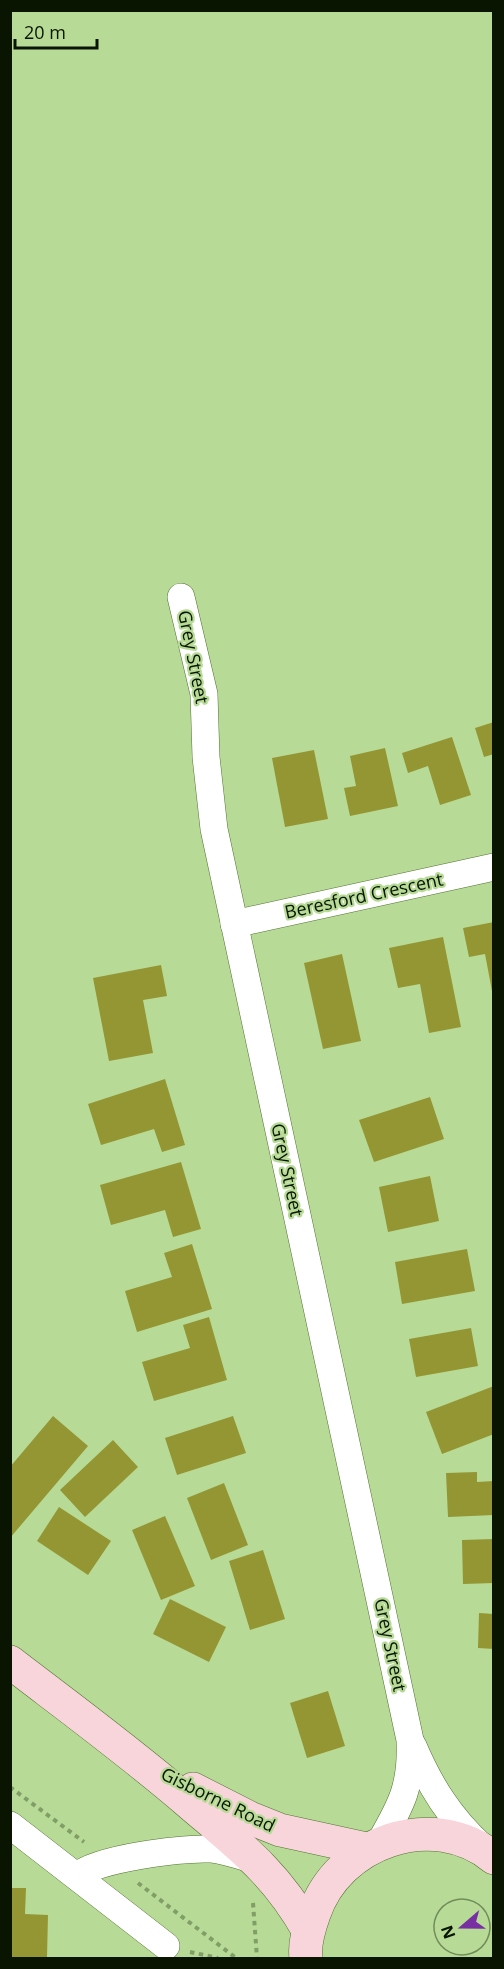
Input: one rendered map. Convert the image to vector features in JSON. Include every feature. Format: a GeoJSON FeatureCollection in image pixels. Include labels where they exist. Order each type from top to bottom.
{"type":"FeatureCollection","features":[{"type":"Feature","properties":{"kind":"main road","name":"Gisborne Road"},"geometry":{"type":"LineString","coordinates":[[10,1662],[141,1762],[257,1860],[290,1898],[307,1944]]}},
{"type":"Feature","properties":{"kind":"main road","name":"Gisborne Road"},"geometry":{"type":"LineString","coordinates":[[141,1762],[250,1818],[280,1830],[374,1846]]}},
{"type":"Feature","properties":{"kind":"main road"},"geometry":{"type":"LineString","coordinates":[[307,1944],[319,1897],[339,1870],[374,1846],[407,1835],[434,1834],[461,1840],[490,1854]]}},
{"type":"Feature","properties":{"kind":"street","name":"Grey Street"},"geometry":{"type":"LineString","coordinates":[[181,597],[204,694],[206,757],[214,829],[410,1740],[411,1769],[404,1799],[374,1846]]}},
{"type":"Feature","properties":{"kind":"street","name":"Beresford Crescent"},"geometry":{"type":"LineString","coordinates":[[234,924],[494,867]]}},
{"type":"Feature","properties":{"kind":"street","name":"Grey Street"},"geometry":{"type":"LineString","coordinates":[[410,1740],[438,1797],[458,1825],[490,1854]]}},
{"type":"Feature","properties":{"kind":"street"},"geometry":{"type":"LineString","coordinates":[[10,1825],[166,1946]]}},
{"type":"Feature","properties":{"kind":"street"},"geometry":{"type":"LineString","coordinates":[[77,1876],[97,1864],[190,1850],[213,1849],[257,1860]]}},
{"type":"Feature","properties":{"kind":"building"},"geometry":{"type":"Polygon","coordinates":[[[494,722],[494,754],[484,757],[475,728],[494,722]]]}},
{"type":"Feature","properties":{"kind":"building"},"geometry":{"type":"Polygon","coordinates":[[[452,737],[471,795],[440,805],[428,766],[408,773],[402,753],[452,737]]]}},
{"type":"Feature","properties":{"kind":"building"},"geometry":{"type":"Polygon","coordinates":[[[385,748],[398,806],[350,816],[344,788],[356,786],[350,756],[385,748]]]}},
{"type":"Feature","properties":{"kind":"building"},"geometry":{"type":"Polygon","coordinates":[[[314,750],[328,819],[285,827],[272,758],[314,750]]]}},
{"type":"Feature","properties":{"kind":"building"},"geometry":{"type":"Polygon","coordinates":[[[494,922],[494,991],[492,991],[485,954],[469,957],[463,928],[494,922]]]}},
{"type":"Feature","properties":{"kind":"building"},"geometry":{"type":"Polygon","coordinates":[[[443,937],[461,1027],[429,1033],[420,984],[398,988],[389,948],[443,937]]]}},
{"type":"Feature","properties":{"kind":"building"},"geometry":{"type":"Polygon","coordinates":[[[342,954],[361,1041],[323,1049],[304,963],[342,954]]]}},
{"type":"Feature","properties":{"kind":"building"},"geometry":{"type":"Polygon","coordinates":[[[161,965],[167,996],[143,1000],[153,1053],[109,1061],[93,978],[161,965]]]}},
{"type":"Feature","properties":{"kind":"building"},"geometry":{"type":"Polygon","coordinates":[[[165,1079],[185,1145],[162,1152],[154,1129],[101,1145],[88,1104],[165,1079]]]}},
{"type":"Feature","properties":{"kind":"building"},"geometry":{"type":"Polygon","coordinates":[[[430,1097],[444,1139],[374,1162],[359,1120],[430,1097]]]}},
{"type":"Feature","properties":{"kind":"building"},"geometry":{"type":"Polygon","coordinates":[[[181,1162],[201,1229],[173,1237],[165,1210],[111,1225],[100,1185],[181,1162]]]}},
{"type":"Feature","properties":{"kind":"building"},"geometry":{"type":"Polygon","coordinates":[[[430,1176],[439,1221],[388,1232],[379,1187],[430,1176]]]}},
{"type":"Feature","properties":{"kind":"building"},"geometry":{"type":"Polygon","coordinates":[[[192,1244],[212,1309],[137,1332],[125,1291],[172,1277],[164,1253],[192,1244]]]}},
{"type":"Feature","properties":{"kind":"building"},"geometry":{"type":"Polygon","coordinates":[[[467,1249],[475,1291],[402,1304],[395,1262],[467,1249]]]}},
{"type":"Feature","properties":{"kind":"building"},"geometry":{"type":"Polygon","coordinates":[[[209,1317],[227,1380],[154,1401],[142,1362],[190,1348],[183,1325],[209,1317]]]}},
{"type":"Feature","properties":{"kind":"building"},"geometry":{"type":"Polygon","coordinates":[[[471,1328],[478,1366],[416,1377],[409,1339],[471,1328]]]}},
{"type":"Feature","properties":{"kind":"building"},"geometry":{"type":"Polygon","coordinates":[[[494,1386],[494,1434],[442,1454],[426,1412],[494,1386]]]}},
{"type":"Feature","properties":{"kind":"building"},"geometry":{"type":"Polygon","coordinates":[[[53,1416],[88,1446],[10,1538],[10,1467],[53,1416]]]}},
{"type":"Feature","properties":{"kind":"building"},"geometry":{"type":"Polygon","coordinates":[[[233,1416],[246,1453],[177,1475],[165,1438],[233,1416]]]}},
{"type":"Feature","properties":{"kind":"building"},"geometry":{"type":"Polygon","coordinates":[[[113,1440],[138,1467],[85,1517],[60,1490],[113,1440]]]}},
{"type":"Feature","properties":{"kind":"building"},"geometry":{"type":"Polygon","coordinates":[[[477,1472],[477,1482],[494,1481],[494,1515],[448,1517],[446,1473],[477,1472]]]}},
{"type":"Feature","properties":{"kind":"building"},"geometry":{"type":"Polygon","coordinates":[[[224,1483],[248,1545],[211,1560],[187,1498],[224,1483]]]}},
{"type":"Feature","properties":{"kind":"building"},"geometry":{"type":"Polygon","coordinates":[[[59,1507],[111,1541],[88,1575],[37,1541],[59,1507]]]}},
{"type":"Feature","properties":{"kind":"building"},"geometry":{"type":"Polygon","coordinates":[[[165,1516],[195,1586],[161,1600],[132,1530],[165,1516]]]}},
{"type":"Feature","properties":{"kind":"building"},"geometry":{"type":"Polygon","coordinates":[[[494,1539],[494,1583],[463,1584],[462,1540],[494,1539]]]}},
{"type":"Feature","properties":{"kind":"building"},"geometry":{"type":"Polygon","coordinates":[[[263,1550],[285,1619],[250,1630],[229,1561],[263,1550]]]}},
{"type":"Feature","properties":{"kind":"building"},"geometry":{"type":"Polygon","coordinates":[[[170,1599],[226,1627],[209,1662],[153,1634],[170,1599]]]}},
{"type":"Feature","properties":{"kind":"building"},"geometry":{"type":"Polygon","coordinates":[[[479,1613],[494,1614],[494,1649],[478,1648],[479,1613]]]}},
{"type":"Feature","properties":{"kind":"building"},"geometry":{"type":"Polygon","coordinates":[[[328,1691],[345,1746],[307,1758],[290,1703],[328,1691]]]}},
{"type":"Feature","properties":{"kind":"building"},"geometry":{"type":"Polygon","coordinates":[[[10,1888],[26,1888],[25,1914],[48,1915],[47,1958],[10,1958],[10,1888]]]}}]}
